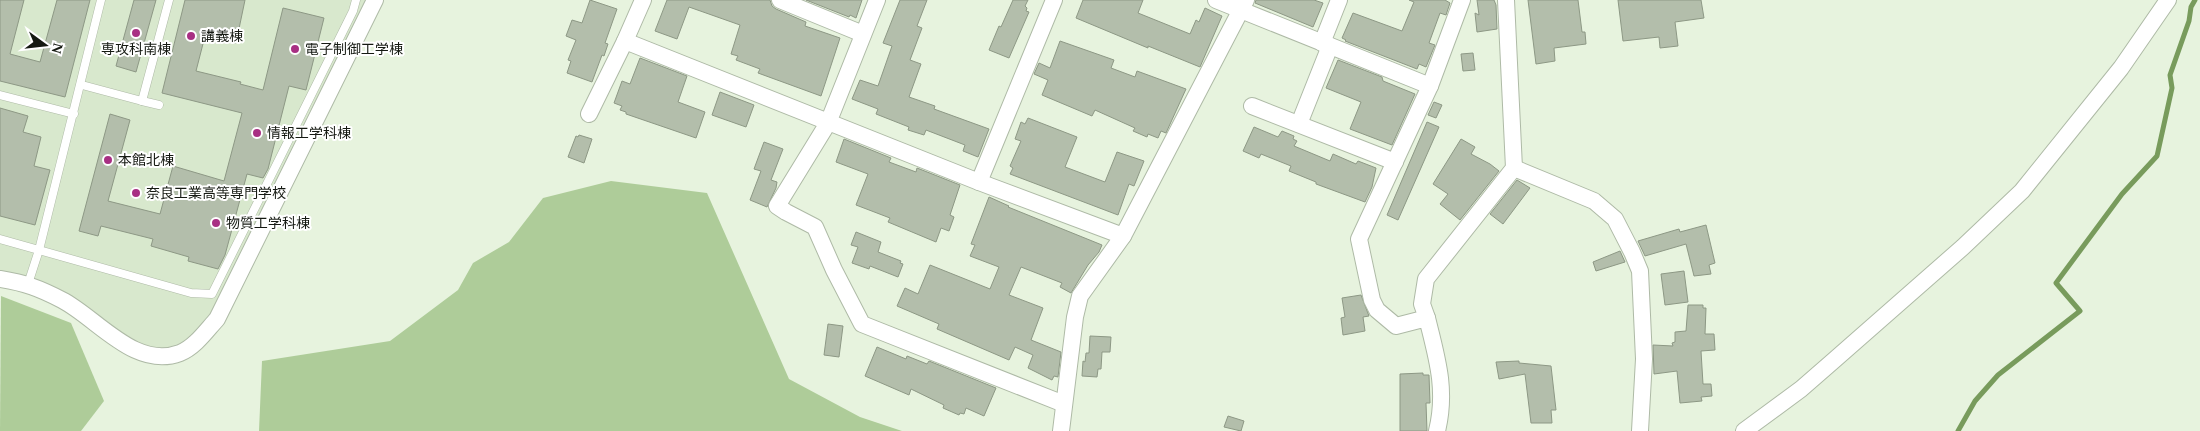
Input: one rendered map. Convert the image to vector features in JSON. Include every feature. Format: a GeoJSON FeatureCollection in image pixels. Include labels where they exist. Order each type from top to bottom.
{"type":"FeatureCollection","features":[{"type":"Feature","properties":{"kind":"street"},"geometry":{"type":"LineString","coordinates":[[0,279],[28,284],[64,301],[133,350],[159,356],[179,353],[194,344],[217,319],[375,0]]}},
{"type":"Feature","properties":{"kind":"street"},"geometry":{"type":"LineString","coordinates":[[588,114],[625,41],[643,0]]}},
{"type":"Feature","properties":{"kind":"street"},"geometry":{"type":"LineString","coordinates":[[780,0],[863,34]]}},
{"type":"Feature","properties":{"kind":"street"},"geometry":{"type":"LineString","coordinates":[[877,0],[828,122],[777,206],[815,227],[862,324],[1064,404]]}},
{"type":"Feature","properties":{"kind":"street"},"geometry":{"type":"LineString","coordinates":[[980,182],[1054,0]]}},
{"type":"Feature","properties":{"kind":"street"},"geometry":{"type":"LineString","coordinates":[[1216,0],[1244,5],[1326,45],[1430,86]]}},
{"type":"Feature","properties":{"kind":"street"},"geometry":{"type":"LineString","coordinates":[[1299,124],[1339,0]]}},
{"type":"Feature","properties":{"kind":"street"},"geometry":{"type":"LineString","coordinates":[[1427,318],[1396,326],[1376,310],[1368,289],[1359,239],[1430,86],[1462,0]]}},
{"type":"Feature","properties":{"kind":"street"},"geometry":{"type":"LineString","coordinates":[[1437,431],[1442,409],[1440,371],[1422,304],[1426,279],[1514,168],[1506,0]]}},
{"type":"Feature","properties":{"kind":"street"},"geometry":{"type":"LineString","coordinates":[[1744,431],[1800,389],[1839,356],[1963,247],[2022,190],[2121,68],[2168,0]]}},
{"type":"Feature","properties":{"kind":"street"},"geometry":{"type":"LineString","coordinates":[[1061,431],[1075,317],[1080,296],[1124,236],[1244,5]]}},
{"type":"Feature","properties":{"kind":"street"},"geometry":{"type":"LineString","coordinates":[[625,41],[980,182],[1124,236]]}},
{"type":"Feature","properties":{"kind":"street"},"geometry":{"type":"LineString","coordinates":[[1252,106],[1395,162]]}},
{"type":"Feature","properties":{"kind":"street"},"geometry":{"type":"LineString","coordinates":[[1514,168],[1594,201],[1615,219],[1632,252],[1640,271],[1644,359],[1635,431]]}},
{"type":"Feature","properties":{"kind":"lane"},"geometry":{"type":"LineString","coordinates":[[28,284],[39,250],[82,85],[101,0]]}},
{"type":"Feature","properties":{"kind":"lane"},"geometry":{"type":"LineString","coordinates":[[142,101],[169,0]]}},
{"type":"Feature","properties":{"kind":"lane"},"geometry":{"type":"LineString","coordinates":[[0,239],[191,293],[212,294],[353,11],[356,0]]}},
{"type":"Feature","properties":{"kind":"lane"},"geometry":{"type":"LineString","coordinates":[[82,85],[159,105]]}},
{"type":"Feature","properties":{"kind":"lane"},"geometry":{"type":"LineString","coordinates":[[0,95],[74,114]]}},
{"type":"Feature","properties":{"kind":"shaded area","name":"奈良工業高等専門学校"},"geometry":{"type":"Polygon","coordinates":[[[0,0],[369,0],[308,114],[221,300],[205,327],[189,340],[157,351],[138,346],[0,272],[0,0]]]}},
{"type":"Feature","properties":{"kind":"green space"},"geometry":{"type":"Polygon","coordinates":[[[611,181],[707,193],[789,379],[860,417],[902,431],[259,431],[262,361],[390,341],[458,290],[473,263],[509,242],[543,198],[611,181]]]}},
{"type":"Feature","properties":{"kind":"green space"},"geometry":{"type":"Polygon","coordinates":[[[1,296],[71,323],[104,401],[81,431],[0,431],[1,296]]]}},
{"type":"Feature","properties":{"kind":"building"},"geometry":{"type":"Polygon","coordinates":[[[0,0],[24,0],[10,54],[40,62],[57,0],[90,0],[65,97],[0,81],[0,0]]]}},
{"type":"Feature","properties":{"kind":"building","name":"専攻科南棟"},"geometry":{"type":"Polygon","coordinates":[[[134,0],[156,0],[136,72],[116,66],[134,0]]]}},
{"type":"Feature","properties":{"kind":"building"},"geometry":{"type":"Polygon","coordinates":[[[185,0],[245,0],[236,43],[205,36],[196,71],[241,82],[240,84],[263,90],[283,8],[324,18],[306,90],[289,86],[268,169],[263,178],[247,174],[225,255],[218,269],[188,261],[189,257],[151,246],[153,239],[101,226],[98,236],[79,231],[110,114],[130,120],[108,201],[160,214],[173,166],[224,181],[242,113],[162,93],[185,0]]]}},
{"type":"Feature","properties":{"kind":"building"},"geometry":{"type":"Polygon","coordinates":[[[590,0],[617,9],[605,43],[608,44],[604,56],[602,55],[592,82],[567,73],[571,61],[568,60],[576,40],[566,36],[572,20],[582,23],[590,0]]]}},
{"type":"Feature","properties":{"kind":"building"},"geometry":{"type":"Polygon","coordinates":[[[667,0],[770,0],[772,6],[776,9],[806,22],[805,26],[840,38],[821,96],[758,73],[760,69],[736,60],[738,56],[731,54],[740,25],[689,7],[677,39],[655,31],[667,0]]]}},
{"type":"Feature","properties":{"kind":"building"},"geometry":{"type":"Polygon","coordinates":[[[806,0],[862,0],[856,18],[806,0]]]}},
{"type":"Feature","properties":{"kind":"building"},"geometry":{"type":"Polygon","coordinates":[[[900,0],[927,0],[917,26],[922,28],[910,60],[921,64],[909,97],[935,106],[934,109],[989,129],[978,157],[963,151],[965,145],[926,130],[924,135],[908,130],[909,127],[876,114],[878,109],[852,99],[860,80],[878,86],[892,46],[883,43],[900,0]]]}},
{"type":"Feature","properties":{"kind":"building"},"geometry":{"type":"Polygon","coordinates":[[[1013,0],[1028,0],[1025,6],[1027,8],[1026,11],[1029,12],[1009,58],[989,50],[1013,0]]]}},
{"type":"Feature","properties":{"kind":"building"},"geometry":{"type":"Polygon","coordinates":[[[1083,0],[1143,0],[1138,13],[1190,34],[1196,20],[1199,22],[1205,8],[1222,16],[1200,67],[1076,18],[1083,0]]]}},
{"type":"Feature","properties":{"kind":"building"},"geometry":{"type":"Polygon","coordinates":[[[1256,0],[1314,0],[1323,3],[1313,27],[1255,3],[1256,0]]]}},
{"type":"Feature","properties":{"kind":"building"},"geometry":{"type":"Polygon","coordinates":[[[1409,0],[1445,0],[1450,3],[1446,15],[1440,13],[1429,43],[1435,45],[1426,67],[1419,64],[1417,69],[1345,41],[1342,38],[1353,13],[1402,31],[1414,2],[1409,0]]]}},
{"type":"Feature","properties":{"kind":"building"},"geometry":{"type":"Polygon","coordinates":[[[1477,0],[1494,0],[1497,29],[1477,32],[1475,13],[1479,15],[1477,0]]]}},
{"type":"Feature","properties":{"kind":"building"},"geometry":{"type":"Polygon","coordinates":[[[1528,0],[1578,0],[1582,32],[1585,32],[1586,44],[1554,48],[1555,61],[1536,64],[1528,0]]]}},
{"type":"Feature","properties":{"kind":"building"},"geometry":{"type":"Polygon","coordinates":[[[1618,0],[1701,0],[1704,18],[1675,22],[1678,46],[1660,48],[1659,37],[1623,41],[1618,0]]]}},
{"type":"Feature","properties":{"kind":"building"},"geometry":{"type":"Polygon","coordinates":[[[1060,41],[1114,60],[1111,68],[1135,77],[1137,71],[1186,89],[1166,133],[1161,131],[1158,138],[1148,134],[1147,137],[1133,131],[1135,128],[1095,110],[1092,116],[1042,95],[1048,80],[1034,74],[1039,63],[1050,68],[1060,41]]]}},
{"type":"Feature","properties":{"kind":"building"},"geometry":{"type":"Polygon","coordinates":[[[1473,53],[1475,70],[1463,71],[1461,54],[1473,53]]]}},
{"type":"Feature","properties":{"kind":"building"},"geometry":{"type":"Polygon","coordinates":[[[640,58],[687,76],[678,102],[705,112],[696,138],[626,114],[626,112],[620,110],[622,106],[614,103],[622,81],[630,84],[640,58]]]}},
{"type":"Feature","properties":{"kind":"building"},"geometry":{"type":"Polygon","coordinates":[[[1338,60],[1382,77],[1383,81],[1415,94],[1392,145],[1350,129],[1361,102],[1326,88],[1338,60]]]}},
{"type":"Feature","properties":{"kind":"building"},"geometry":{"type":"Polygon","coordinates":[[[720,92],[754,105],[746,127],[712,115],[720,92]]]}},
{"type":"Feature","properties":{"kind":"building"},"geometry":{"type":"Polygon","coordinates":[[[1434,102],[1442,105],[1436,118],[1428,115],[1434,102]]]}},
{"type":"Feature","properties":{"kind":"building"},"geometry":{"type":"Polygon","coordinates":[[[0,108],[28,116],[23,132],[41,137],[34,166],[50,170],[35,225],[0,216],[0,108]]]}},
{"type":"Feature","properties":{"kind":"building"},"geometry":{"type":"Polygon","coordinates":[[[1028,118],[1077,137],[1065,167],[1105,182],[1117,152],[1144,161],[1134,186],[1129,184],[1118,215],[1010,174],[1013,168],[1010,166],[1021,141],[1015,139],[1021,122],[1025,124],[1028,118]]]}},
{"type":"Feature","properties":{"kind":"building"},"geometry":{"type":"Polygon","coordinates":[[[1427,122],[1439,127],[1398,220],[1387,215],[1427,122]]]}},
{"type":"Feature","properties":{"kind":"building"},"geometry":{"type":"Polygon","coordinates":[[[1254,127],[1278,137],[1282,131],[1294,136],[1293,139],[1297,141],[1294,146],[1330,161],[1333,154],[1356,164],[1358,161],[1376,168],[1372,187],[1365,202],[1316,184],[1316,182],[1289,171],[1291,166],[1261,154],[1259,158],[1243,151],[1254,127]]]}},
{"type":"Feature","properties":{"kind":"building"},"geometry":{"type":"Polygon","coordinates":[[[579,135],[592,139],[584,163],[568,157],[576,136],[578,137],[579,135]]]}},
{"type":"Feature","properties":{"kind":"building"},"geometry":{"type":"Polygon","coordinates":[[[844,139],[891,158],[889,162],[916,172],[917,168],[960,185],[950,215],[954,217],[949,231],[941,228],[936,242],[888,222],[890,218],[856,205],[868,174],[836,162],[844,139]]]}},
{"type":"Feature","properties":{"kind":"building"},"geometry":{"type":"Polygon","coordinates":[[[1461,139],[1475,147],[1471,154],[1499,171],[1460,220],[1440,204],[1448,194],[1433,184],[1461,139]]]}},
{"type":"Feature","properties":{"kind":"building"},"geometry":{"type":"Polygon","coordinates":[[[764,142],[783,149],[771,180],[777,182],[776,188],[767,207],[750,200],[761,171],[754,169],[764,142]]]}},
{"type":"Feature","properties":{"kind":"building"},"geometry":{"type":"Polygon","coordinates":[[[1517,180],[1530,188],[1503,224],[1490,214],[1517,180]]]}},
{"type":"Feature","properties":{"kind":"building"},"geometry":{"type":"Polygon","coordinates":[[[989,197],[1008,207],[1102,245],[1071,293],[1060,287],[1062,283],[1021,267],[1009,295],[1043,308],[1031,340],[1061,352],[1058,377],[1054,376],[1052,380],[1028,368],[1033,355],[1015,347],[1009,360],[937,329],[939,324],[897,306],[905,288],[918,294],[930,265],[990,289],[999,267],[970,256],[975,245],[971,244],[989,197]]]}},
{"type":"Feature","properties":{"kind":"building"},"geometry":{"type":"Polygon","coordinates":[[[1706,225],[1715,263],[1709,265],[1711,274],[1694,276],[1686,244],[1645,256],[1638,241],[1679,229],[1680,232],[1706,225]]]}},
{"type":"Feature","properties":{"kind":"building"},"geometry":{"type":"Polygon","coordinates":[[[856,232],[881,242],[878,252],[901,261],[900,263],[903,264],[898,277],[870,266],[869,269],[852,263],[858,247],[851,245],[856,232]]]}},
{"type":"Feature","properties":{"kind":"building"},"geometry":{"type":"Polygon","coordinates":[[[1620,251],[1625,262],[1596,271],[1593,262],[1620,251]]]}},
{"type":"Feature","properties":{"kind":"building"},"geometry":{"type":"Polygon","coordinates":[[[1684,271],[1688,302],[1665,305],[1661,274],[1684,271]]]}},
{"type":"Feature","properties":{"kind":"building"},"geometry":{"type":"Polygon","coordinates":[[[1361,295],[1369,316],[1363,317],[1365,331],[1343,335],[1341,318],[1345,317],[1342,298],[1361,295]]]}},
{"type":"Feature","properties":{"kind":"building"},"geometry":{"type":"Polygon","coordinates":[[[1688,305],[1703,305],[1703,308],[1706,308],[1705,334],[1714,334],[1715,350],[1701,351],[1703,384],[1711,384],[1712,396],[1701,397],[1702,401],[1680,403],[1677,371],[1654,374],[1653,345],[1673,346],[1675,332],[1686,331],[1688,305]]]}},
{"type":"Feature","properties":{"kind":"building"},"geometry":{"type":"Polygon","coordinates":[[[828,324],[843,326],[839,357],[824,355],[828,324]]]}},
{"type":"Feature","properties":{"kind":"building"},"geometry":{"type":"Polygon","coordinates":[[[1090,336],[1111,337],[1110,352],[1102,352],[1101,369],[1098,369],[1097,377],[1082,376],[1083,361],[1085,362],[1086,353],[1089,353],[1090,336]]]}},
{"type":"Feature","properties":{"kind":"building"},"geometry":{"type":"Polygon","coordinates":[[[877,347],[906,359],[907,356],[927,364],[929,361],[996,388],[984,416],[966,408],[964,414],[960,413],[959,415],[943,408],[944,405],[911,389],[909,395],[865,376],[877,347]]]}},
{"type":"Feature","properties":{"kind":"building"},"geometry":{"type":"Polygon","coordinates":[[[1519,361],[1519,363],[1551,366],[1556,410],[1551,410],[1552,423],[1531,423],[1525,374],[1499,379],[1496,362],[1519,361]]]}},
{"type":"Feature","properties":{"kind":"building"},"geometry":{"type":"Polygon","coordinates":[[[1423,373],[1423,375],[1429,375],[1430,403],[1426,403],[1427,431],[1400,431],[1400,374],[1423,373]]]}},
{"type":"Feature","properties":{"kind":"building"},"geometry":{"type":"Polygon","coordinates":[[[1228,416],[1244,421],[1241,431],[1224,427],[1228,416]]]}},
{"type":"Feature","properties":{"kind":"waterway"},"geometry":{"type":"LineString","coordinates":[[1958,431],[1975,401],[1998,375],[2080,311],[2056,283],[2122,194],[2157,156],[2172,88],[2170,75],[2189,21],[2191,7],[2195,0]]}},
{"type":"Feature","properties":{"kind":"place","name":"専攻科南棟"},"geometry":{"type":"Point","coordinates":[136,33]}},
{"type":"Feature","properties":{"kind":"place","name":"講義棟"},"geometry":{"type":"Point","coordinates":[191,36]}},
{"type":"Feature","properties":{"kind":"place","name":"電子制御工学棟"},"geometry":{"type":"Point","coordinates":[295,49]}},
{"type":"Feature","properties":{"kind":"place","name":"情報工学科棟"},"geometry":{"type":"Point","coordinates":[257,133]}},
{"type":"Feature","properties":{"kind":"place","name":"本館北棟"},"geometry":{"type":"Point","coordinates":[108,160]}},
{"type":"Feature","properties":{"kind":"place","name":"奈良工業高等専門学校"},"geometry":{"type":"Point","coordinates":[136,193]}},
{"type":"Feature","properties":{"kind":"place","name":"物質工学科棟"},"geometry":{"type":"Point","coordinates":[216,223]}}]}
